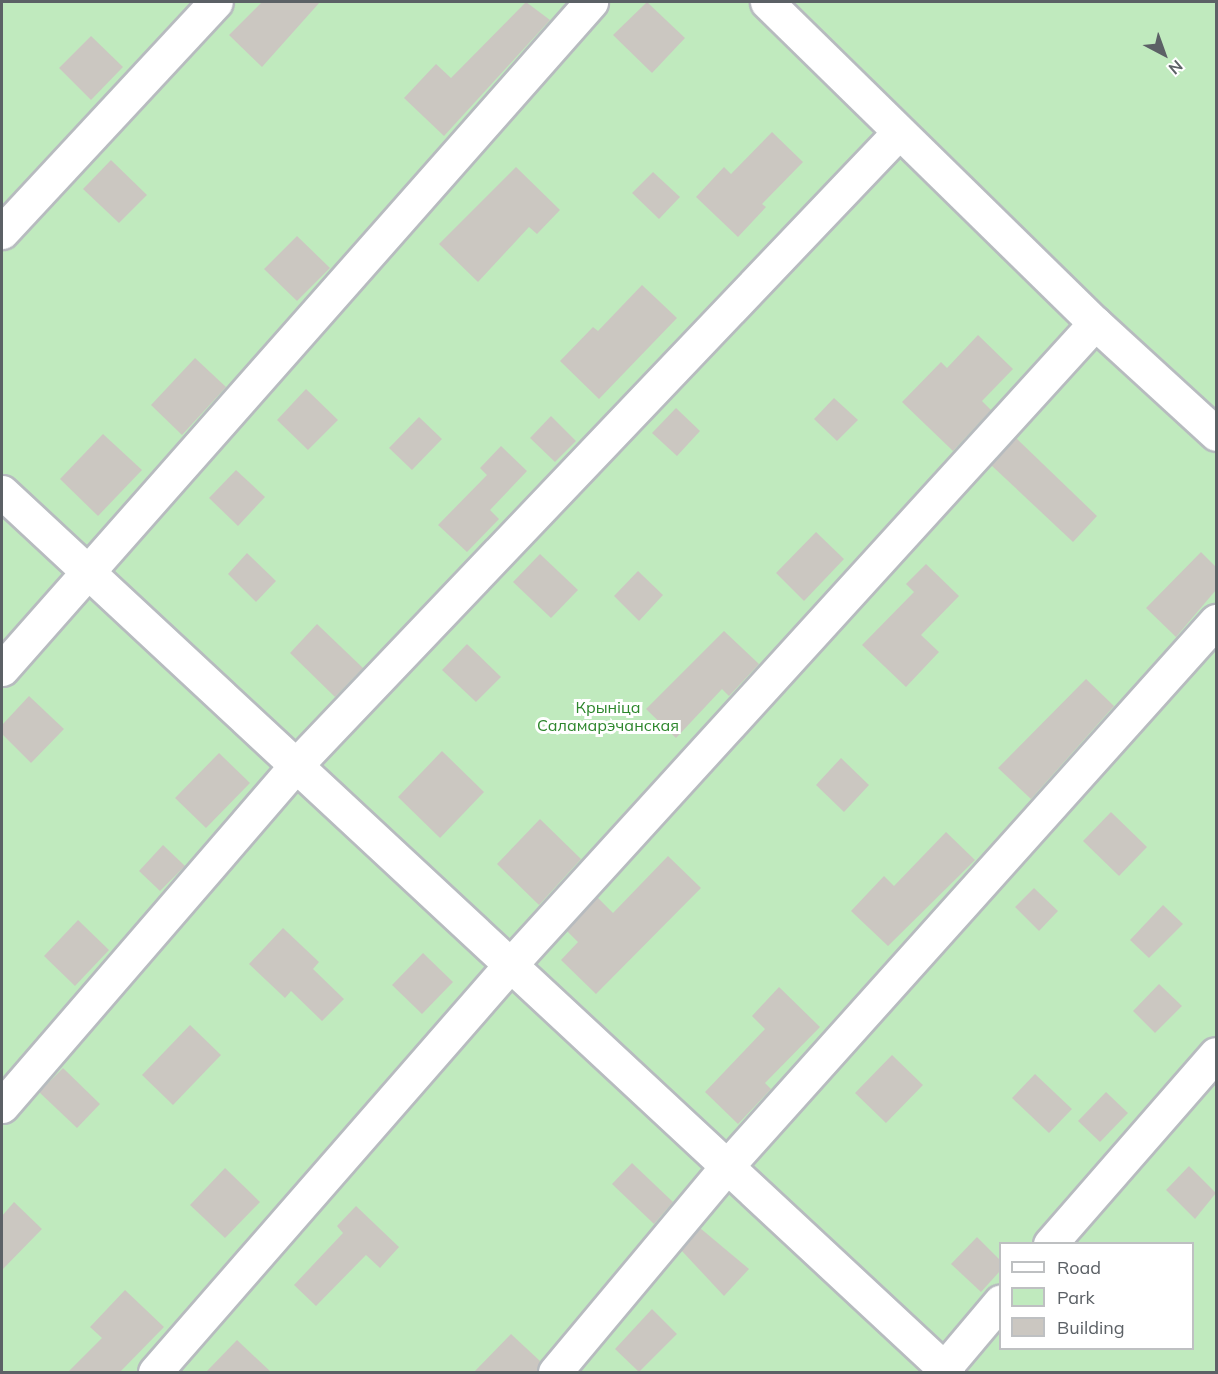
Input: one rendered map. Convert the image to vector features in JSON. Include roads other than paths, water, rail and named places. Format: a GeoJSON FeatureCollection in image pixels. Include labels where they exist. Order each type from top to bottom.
{"type":"FeatureCollection","features":[{"type":"Feature","properties":{"kind":"lane"},"geometry":{"type":"LineString","coordinates":[[2,232],[216,2]]}},
{"type":"Feature","properties":{"kind":"lane"},"geometry":{"type":"LineString","coordinates":[[2,669],[87,568],[591,2]]}},
{"type":"Feature","properties":{"kind":"lane"},"geometry":{"type":"LineString","coordinates":[[766,2],[1095,323],[1216,434]]}},
{"type":"Feature","properties":{"kind":"lane"},"geometry":{"type":"LineString","coordinates":[[2,1106],[298,763],[899,132]]}},
{"type":"Feature","properties":{"kind":"lane"},"geometry":{"type":"LineString","coordinates":[[155,1372],[511,964],[1095,323]]}},
{"type":"Feature","properties":{"kind":"lane"},"geometry":{"type":"LineString","coordinates":[[2,492],[298,763],[728,1165],[944,1371],[999,1303]]}},
{"type":"Feature","properties":{"kind":"lane"},"geometry":{"type":"LineString","coordinates":[[555,1372],[728,1165],[1216,621]]}},
{"type":"Feature","properties":{"kind":"lane"},"geometry":{"type":"LineString","coordinates":[[1052,1242],[1216,1054]]}},
{"type":"Feature","properties":{"kind":"park label","name":"Крыніца Саламарэчанская"},"geometry":{"type":"Point","coordinates":[608,716]}}]}
